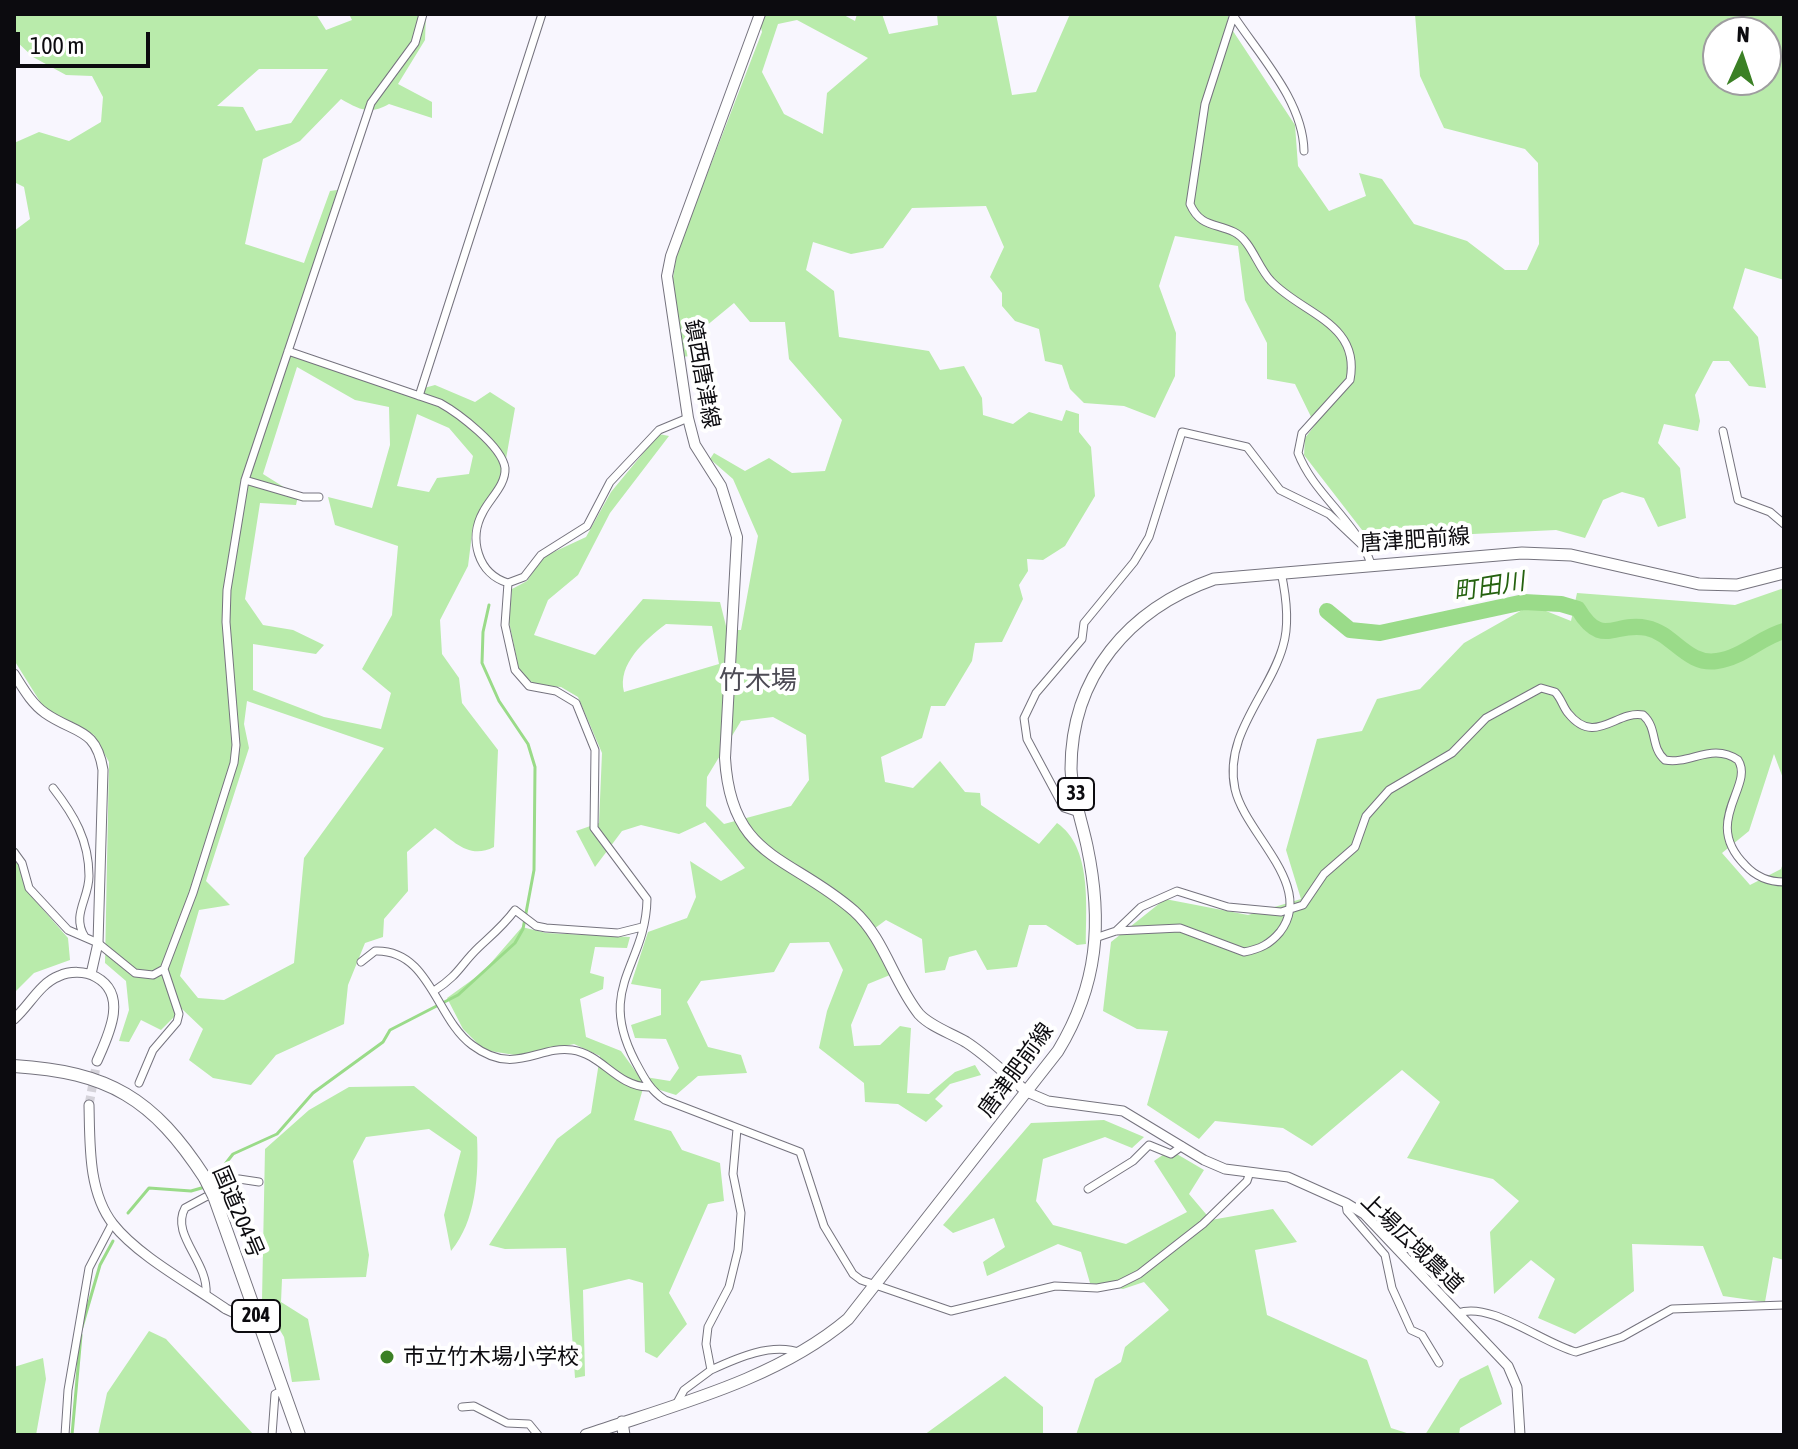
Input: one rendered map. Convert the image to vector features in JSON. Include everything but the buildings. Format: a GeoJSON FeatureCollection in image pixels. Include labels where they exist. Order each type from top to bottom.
{"type":"FeatureCollection","features":[{"type":"Feature","properties":{"kind":"highway","name":"国道204号"},"geometry":{"type":"LineString","coordinates":[[14,1066],[43,1068],[110,1084],[142,1104],[167,1127],[205,1178],[214,1196],[299,1435]]}},
{"type":"Feature","properties":{"kind":"main road","name":"鎮西唐津線"},"geometry":{"type":"LineString","coordinates":[[760,14],[671,256],[667,276],[688,418],[695,445],[721,486],[737,537],[725,758],[727,792],[735,814],[751,839],[853,911],[869,927],[923,1017],[968,1044],[1027,1092]]}},
{"type":"Feature","properties":{"kind":"main road","name":"唐津肥前線"},"geometry":{"type":"LineString","coordinates":[[586,1435],[623,1429],[677,1403],[803,1353],[848,1319],[1027,1092],[1075,1023],[1091,979],[1095,938],[1094,878],[1071,772],[1073,734],[1084,695],[1107,653],[1139,619],[1177,592],[1214,579],[1522,553],[1571,555],[1699,584],[1737,585],[1784,573]]}},
{"type":"Feature","properties":{"kind":"street"},"geometry":{"type":"LineString","coordinates":[[139,1083],[153,1050],[177,1022],[179,1014],[164,969],[193,893],[234,763],[236,745],[226,622],[245,480],[371,103],[415,43],[423,14]]}},
{"type":"Feature","properties":{"kind":"street"},"geometry":{"type":"LineString","coordinates":[[419,396],[542,14]]}},
{"type":"Feature","properties":{"kind":"street"},"geometry":{"type":"LineString","coordinates":[[1234,15],[1291,102],[1303,127],[1304,151]]}},
{"type":"Feature","properties":{"kind":"street"},"geometry":{"type":"LineString","coordinates":[[1234,15],[1205,104],[1190,204],[1195,216],[1210,226],[1235,232],[1243,239],[1273,284],[1339,330],[1350,351],[1350,380],[1302,433],[1298,453],[1366,549],[1371,564]]}},
{"type":"Feature","properties":{"kind":"street"},"geometry":{"type":"LineString","coordinates":[[288,351],[459,413],[503,460],[504,478],[482,514],[478,550],[480,563],[487,572],[508,583],[524,577],[541,555],[587,526],[610,482],[659,430],[688,418]]}},
{"type":"Feature","properties":{"kind":"street"},"geometry":{"type":"LineString","coordinates":[[1723,431],[1738,500],[1770,512],[1784,524]]}},
{"type":"Feature","properties":{"kind":"street"},"geometry":{"type":"LineString","coordinates":[[1080,813],[1064,808],[1049,785],[1027,739],[1026,709],[1068,652],[1082,639],[1084,623],[1134,562],[1149,537],[1182,432],[1247,447],[1280,490],[1329,514],[1366,549]]}},
{"type":"Feature","properties":{"kind":"street"},"geometry":{"type":"LineString","coordinates":[[245,480],[303,497],[319,497]]}},
{"type":"Feature","properties":{"kind":"street"},"geometry":{"type":"LineString","coordinates":[[1095,938],[1116,931],[1180,928],[1244,952],[1273,941],[1288,922],[1292,910],[1284,878],[1246,819],[1235,789],[1233,769],[1238,745],[1254,703],[1283,649],[1286,616],[1281,571]]}},
{"type":"Feature","properties":{"kind":"street"},"geometry":{"type":"LineString","coordinates":[[508,583],[505,625],[515,670],[529,686],[567,695],[576,703],[595,750],[594,828],[647,899],[619,1006],[622,1032],[648,1087]]}},
{"type":"Feature","properties":{"kind":"street"},"geometry":{"type":"LineString","coordinates":[[14,674],[33,703],[48,715],[86,734],[100,749],[103,770],[98,943],[91,974]]}},
{"type":"Feature","properties":{"kind":"street"},"geometry":{"type":"LineString","coordinates":[[1116,931],[1141,907],[1177,891],[1228,907],[1292,910],[1303,905],[1324,874],[1355,847],[1366,816],[1389,790],[1452,753],[1486,718],[1541,688],[1555,692],[1568,713],[1593,728],[1608,727],[1629,714],[1643,715],[1652,725],[1654,747],[1665,760],[1681,761],[1701,753],[1717,752],[1738,760],[1742,774],[1726,823],[1731,846],[1740,861],[1763,879],[1784,882]]}},
{"type":"Feature","properties":{"kind":"street"},"geometry":{"type":"LineString","coordinates":[[53,788],[76,818],[83,834],[89,874],[78,917],[85,937]]}},
{"type":"Feature","properties":{"kind":"street"},"geometry":{"type":"LineString","coordinates":[[14,852],[22,863],[29,888],[68,930],[98,943],[135,973],[153,975],[164,969]]}},
{"type":"Feature","properties":{"kind":"street"},"geometry":{"type":"LineString","coordinates":[[435,994],[457,976],[478,948],[499,932],[515,910],[546,928],[618,933],[642,927]]}},
{"type":"Feature","properties":{"kind":"street"},"geometry":{"type":"LineString","coordinates":[[361,962],[375,951],[401,955],[435,994],[461,1037],[480,1050],[515,1060],[562,1049],[574,1050],[596,1059],[613,1075],[648,1087],[665,1100],[800,1152],[834,1248],[853,1274],[861,1280],[951,1311],[1055,1286],[1097,1288],[1119,1284],[1139,1274],[1203,1224],[1247,1181],[1250,1172]]}},
{"type":"Feature","properties":{"kind":"street"},"geometry":{"type":"LineString","coordinates":[[14,1019],[59,976],[91,974],[107,988],[114,1009],[112,1026],[97,1061]]}},
{"type":"Feature","properties":{"kind":"street","name":"上場広域農道"},"geometry":{"type":"LineString","coordinates":[[1027,1092],[1048,1101],[1104,1106],[1123,1111],[1225,1169],[1288,1177],[1364,1214],[1508,1366],[1517,1387],[1520,1435]]}},
{"type":"Feature","properties":{"kind":"street"},"geometry":{"type":"LineString","coordinates":[[89,1105],[94,1181],[112,1224],[129,1240],[206,1294],[241,1316],[256,1317]]}},
{"type":"Feature","properties":{"kind":"street"},"geometry":{"type":"LineString","coordinates":[[711,1370],[706,1344],[708,1327],[729,1287],[738,1250],[741,1213],[733,1174],[737,1129]]}},
{"type":"Feature","properties":{"kind":"street"},"geometry":{"type":"LineString","coordinates":[[1088,1189],[1133,1161],[1149,1145],[1171,1154],[1182,1146]]}},
{"type":"Feature","properties":{"kind":"street"},"geometry":{"type":"LineString","coordinates":[[206,1294],[207,1278],[180,1227],[180,1216],[185,1208],[239,1179],[254,1184],[259,1182]]}},
{"type":"Feature","properties":{"kind":"street"},"geometry":{"type":"LineString","coordinates":[[1346,1203],[1347,1211],[1385,1255],[1392,1288],[1411,1330],[1422,1335],[1439,1363]]}},
{"type":"Feature","properties":{"kind":"street"},"geometry":{"type":"LineString","coordinates":[[65,1435],[68,1390],[89,1268],[112,1224]]}},
{"type":"Feature","properties":{"kind":"street"},"geometry":{"type":"LineString","coordinates":[[1458,1313],[1468,1310],[1486,1312],[1576,1352],[1622,1337],[1672,1309],[1784,1305]]}},
{"type":"Feature","properties":{"kind":"street"},"geometry":{"type":"LineString","coordinates":[[677,1403],[684,1390],[711,1370],[761,1352],[789,1348],[803,1353]]}},
{"type":"Feature","properties":{"kind":"street"},"geometry":{"type":"LineString","coordinates":[[272,1435],[275,1394],[284,1390]]}},
{"type":"Feature","properties":{"kind":"street"},"geometry":{"type":"LineString","coordinates":[[462,1407],[474,1406],[500,1422],[529,1424],[538,1435]]}},
{"type":"Feature","properties":{"kind":"green space"},"geometry":{"type":"Polygon","coordinates":[[[14,14],[316,14],[326,30],[352,20],[349,14],[426,14],[425,40],[398,84],[432,102],[432,118],[389,104],[365,110],[341,99],[300,141],[263,159],[245,244],[304,263],[330,191],[337,190],[333,225],[286,349],[406,393],[435,385],[475,402],[490,392],[515,408],[501,487],[473,526],[468,566],[440,620],[442,654],[459,678],[462,703],[498,750],[494,847],[469,850],[435,828],[407,852],[408,891],[384,919],[383,937],[365,943],[348,985],[344,1024],[276,1055],[251,1085],[213,1078],[189,1060],[203,1029],[182,1009],[161,1030],[141,1020],[129,1042],[119,1041],[129,1010],[126,981],[105,963],[109,762],[94,735],[44,708],[14,660],[14,231],[30,219],[24,187],[14,182],[14,143],[39,132],[69,141],[101,122],[103,97],[92,76],[66,75],[33,57],[14,39],[14,14]],[[259,69],[217,106],[243,107],[256,131],[291,123],[328,69],[259,69]],[[297,367],[263,474],[298,496],[296,505],[260,503],[245,599],[263,625],[293,630],[324,645],[316,654],[253,644],[253,690],[324,717],[381,729],[391,693],[362,669],[392,615],[398,546],[335,525],[328,497],[372,508],[390,445],[389,407],[355,400],[297,367]],[[417,414],[397,486],[429,492],[437,478],[469,474],[473,456],[449,428],[417,414]],[[247,701],[244,724],[249,748],[206,881],[230,905],[199,910],[180,976],[198,998],[224,1000],[294,963],[304,858],[384,748],[247,701]]]}},
{"type":"Feature","properties":{"kind":"green space"},"geometry":{"type":"Polygon","coordinates":[[[758,14],[842,14],[855,21],[857,14],[882,14],[889,34],[938,25],[937,14],[996,14],[1012,95],[1036,92],[1070,14],[1229,14],[1227,22],[1295,125],[1298,166],[1329,211],[1366,196],[1359,173],[1382,179],[1414,224],[1467,241],[1505,270],[1527,270],[1539,244],[1538,163],[1525,149],[1444,128],[1420,76],[1415,14],[1784,14],[1784,280],[1745,268],[1733,308],[1758,337],[1766,388],[1749,386],[1729,361],[1713,361],[1695,395],[1700,421],[1698,431],[1664,424],[1658,443],[1680,468],[1686,518],[1658,527],[1644,498],[1622,492],[1603,500],[1585,538],[1556,530],[1369,539],[1304,455],[1305,438],[1315,425],[1295,384],[1267,379],[1267,343],[1245,300],[1238,246],[1175,236],[1159,286],[1176,333],[1175,376],[1155,418],[1124,406],[1084,403],[1070,389],[1062,365],[1045,361],[1039,329],[1015,321],[1002,306],[1002,293],[990,277],[1004,247],[986,206],[912,208],[883,248],[851,254],[813,242],[806,270],[834,291],[839,337],[929,351],[940,370],[964,366],[982,398],[983,415],[1013,424],[1029,412],[1062,421],[1066,410],[1079,414],[1079,432],[1091,447],[1095,496],[1065,546],[1043,560],[1027,559],[1028,571],[1019,585],[1023,599],[1002,642],[975,643],[972,661],[945,706],[931,706],[922,738],[881,757],[885,782],[913,788],[940,761],[965,792],[980,793],[981,805],[1039,844],[1057,823],[1068,833],[1082,862],[1085,878],[1086,944],[1077,945],[1046,925],[1029,925],[1017,967],[987,970],[976,950],[949,957],[945,970],[925,973],[922,939],[886,920],[871,931],[890,975],[868,984],[851,1025],[854,1046],[880,1045],[900,1026],[911,1028],[907,1093],[929,1094],[955,1072],[975,1065],[981,1075],[950,1084],[935,1099],[943,1106],[926,1122],[898,1104],[865,1102],[864,1083],[819,1048],[827,1011],[843,970],[829,942],[790,943],[774,972],[701,981],[687,1002],[708,1047],[741,1055],[747,1073],[698,1076],[676,1095],[644,1085],[634,1120],[671,1131],[682,1150],[720,1163],[724,1201],[708,1204],[669,1293],[687,1324],[657,1358],[645,1352],[643,1283],[629,1279],[583,1290],[585,1376],[575,1378],[566,1248],[505,1249],[489,1245],[557,1139],[591,1113],[600,1056],[574,1044],[521,1056],[484,1050],[463,1029],[447,998],[483,972],[522,927],[546,933],[630,937],[627,948],[595,947],[590,973],[604,977],[603,989],[580,999],[586,1037],[621,1051],[639,1076],[670,1081],[679,1068],[666,1039],[635,1038],[631,1025],[661,1015],[661,989],[631,984],[648,932],[687,918],[696,897],[690,861],[721,881],[745,868],[705,822],[679,834],[641,825],[622,831],[595,867],[576,831],[599,823],[602,753],[578,697],[561,687],[536,685],[520,674],[509,622],[512,589],[527,581],[543,557],[586,537],[611,492],[659,434],[669,436],[610,513],[578,575],[548,600],[534,635],[595,655],[643,599],[720,602],[727,630],[741,630],[758,536],[733,479],[710,459],[714,453],[745,471],[769,458],[792,473],[825,471],[842,420],[789,359],[785,322],[750,322],[734,303],[694,336],[691,356],[681,357],[672,285],[677,252],[762,32],[758,14]],[[797,20],[778,24],[762,72],[784,114],[823,134],[827,93],[868,58],[797,20]],[[666,624],[642,645],[629,662],[623,682],[624,692],[719,664],[712,626],[666,624]],[[773,717],[741,721],[707,777],[706,806],[724,824],[791,806],[809,780],[806,735],[773,717]]]}},
{"type":"Feature","properties":{"kind":"green space"},"geometry":{"type":"Polygon","coordinates":[[[1784,588],[1784,781],[1774,754],[1749,831],[1722,853],[1750,885],[1781,869],[1784,860],[1784,1260],[1773,1257],[1765,1302],[1723,1296],[1703,1246],[1632,1244],[1634,1291],[1575,1334],[1538,1318],[1555,1279],[1531,1260],[1494,1294],[1490,1232],[1519,1201],[1493,1179],[1407,1158],[1440,1102],[1402,1070],[1312,1146],[1283,1128],[1215,1121],[1199,1139],[1147,1105],[1168,1031],[1137,1029],[1103,1011],[1111,942],[1165,899],[1248,915],[1301,899],[1286,850],[1317,739],[1362,731],[1377,699],[1420,689],[1464,643],[1531,605],[1571,621],[1577,593],[1735,605],[1784,588]]]}},
{"type":"Feature","properties":{"kind":"green space"},"geometry":{"type":"Polygon","coordinates":[[[14,848],[18,849],[25,889],[68,938],[70,960],[34,973],[14,993],[14,848]]]}},
{"type":"Feature","properties":{"kind":"green space"},"geometry":{"type":"Polygon","coordinates":[[[414,1086],[477,1137],[476,1182],[466,1226],[451,1251],[444,1215],[461,1151],[429,1129],[366,1137],[353,1161],[369,1255],[366,1277],[282,1279],[281,1302],[308,1319],[320,1380],[292,1382],[284,1337],[262,1300],[265,1149],[309,1110],[349,1087],[414,1086]]]}},
{"type":"Feature","properties":{"kind":"green space"},"geometry":{"type":"Polygon","coordinates":[[[1104,1120],[1144,1137],[1132,1148],[1105,1137],[1043,1159],[1036,1201],[1053,1225],[1126,1244],[1187,1212],[1154,1161],[1170,1150],[1204,1170],[1189,1194],[1211,1220],[1273,1209],[1297,1242],[1255,1250],[1267,1315],[1367,1360],[1391,1428],[1413,1435],[1076,1435],[1095,1379],[1121,1362],[1125,1347],[1169,1310],[1144,1282],[1123,1289],[1090,1283],[1081,1252],[1058,1244],[987,1276],[983,1262],[1005,1247],[994,1218],[953,1233],[943,1225],[1031,1123],[1104,1120]]]}},
{"type":"Feature","properties":{"kind":"green space"},"geometry":{"type":"Polygon","coordinates":[[[149,1331],[166,1339],[254,1435],[98,1435],[107,1393],[149,1331]]]}},
{"type":"Feature","properties":{"kind":"green space"},"geometry":{"type":"Polygon","coordinates":[[[43,1358],[46,1379],[36,1435],[14,1435],[14,1367],[43,1358]]]}},
{"type":"Feature","properties":{"kind":"green space"},"geometry":{"type":"Polygon","coordinates":[[[1488,1365],[1502,1404],[1460,1428],[1459,1435],[1425,1435],[1460,1379],[1488,1365]]]}},
{"type":"Feature","properties":{"kind":"green space"},"geometry":{"type":"Polygon","coordinates":[[[1005,1376],[1043,1407],[1043,1435],[924,1435],[1005,1376]]]}},
{"type":"Feature","properties":{"kind":"waterway","name":"町田川"},"geometry":{"type":"LineString","coordinates":[[1327,611],[1350,630],[1380,633],[1524,602],[1561,604],[1578,609],[1594,628],[1602,631],[1647,628],[1665,636],[1697,659],[1706,661],[1735,656],[1784,631]]}},
{"type":"Feature","properties":{"kind":"waterway"},"geometry":{"type":"LineString","coordinates":[[211,1182],[233,1154],[277,1134],[313,1093],[383,1042],[390,1030],[458,995],[515,943],[523,929],[534,870],[535,767],[528,744],[499,701],[482,663],[483,632],[489,605]]}},
{"type":"Feature","properties":{"kind":"waterway"},"geometry":{"type":"LineString","coordinates":[[128,1213],[149,1188],[191,1191],[205,1187]]}},
{"type":"Feature","properties":{"kind":"waterway"},"geometry":{"type":"LineString","coordinates":[[82,1327],[100,1265],[113,1241]]}},
{"type":"Feature","properties":{"kind":"waterway"},"geometry":{"type":"LineString","coordinates":[[72,1435],[81,1335]]}},
{"type":"Feature","properties":{"kind":"tunnel"},"geometry":{"type":"LineString","coordinates":[[89,1105],[97,1061]]}},
{"type":"Feature","properties":{"kind":"place","name":"市立竹木場小学校"},"geometry":{"type":"Point","coordinates":[387,1357]}},
{"type":"Feature","properties":{"kind":"district","name":"竹木場"},"geometry":{"type":"Point","coordinates":[758,681]}}]}
